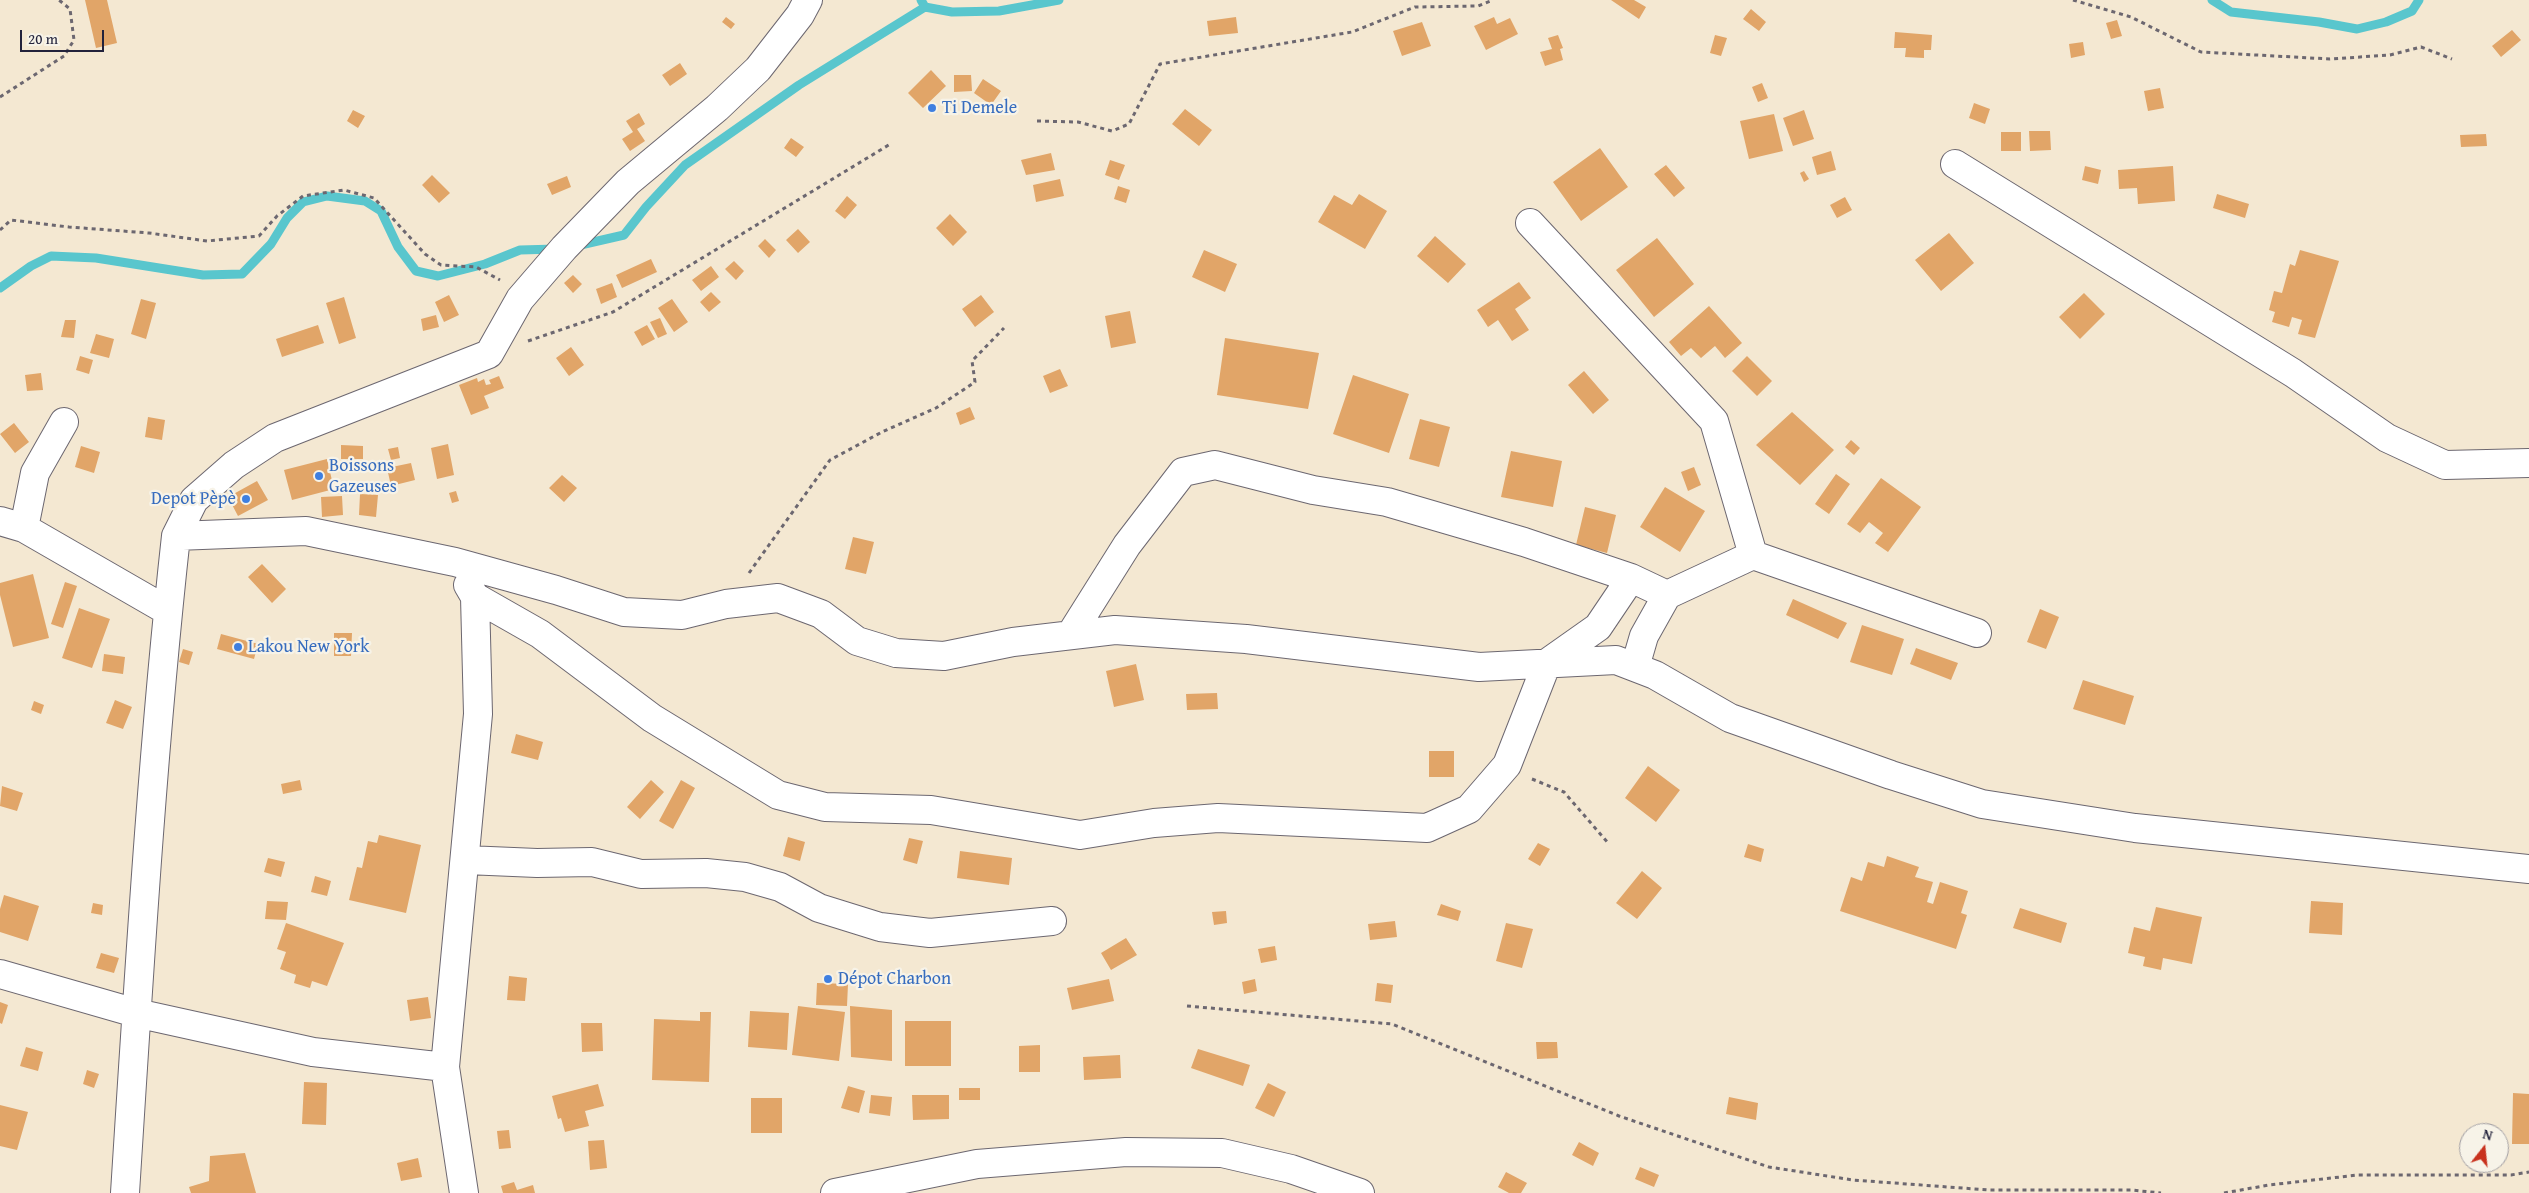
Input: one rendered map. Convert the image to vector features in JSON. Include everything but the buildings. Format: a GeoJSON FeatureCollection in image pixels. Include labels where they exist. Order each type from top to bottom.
{"type":"FeatureCollection","features":[{"type":"Feature","properties":{"kind":"street"},"geometry":{"type":"LineString","coordinates":[[125,1193],[136,1013],[168,611],[176,536],[194,500],[234,465],[275,438],[489,354],[520,300],[564,248],[628,182],[717,108],[758,69],[800,15],[808,0]]}},
{"type":"Feature","properties":{"kind":"street"},"geometry":{"type":"LineString","coordinates":[[1955,164],[2293,373],[2387,438],[2445,465],[2529,463]]}},
{"type":"Feature","properties":{"kind":"street"},"geometry":{"type":"LineString","coordinates":[[1530,223],[1714,421],[1753,555]]}},
{"type":"Feature","properties":{"kind":"street"},"geometry":{"type":"LineString","coordinates":[[64,422],[35,472],[12,525],[168,611]]}},
{"type":"Feature","properties":{"kind":"street"},"geometry":{"type":"LineString","coordinates":[[1071,634],[1127,545],[1183,472],[1215,465],[1313,490],[1387,502],[1524,542],[1631,578],[1667,595]]}},
{"type":"Feature","properties":{"kind":"street"},"geometry":{"type":"LineString","coordinates":[[176,536],[306,531],[455,562],[556,590],[624,612],[682,616],[726,604],[778,598],[820,614],[857,641],[896,653],[944,656],[1013,642],[1115,630],[1246,639],[1479,667],[1616,660],[1655,676],[1730,718],[1891,775],[1982,804],[2135,828],[2529,869]]}},
{"type":"Feature","properties":{"kind":"street"},"geometry":{"type":"LineString","coordinates":[[1635,667],[1644,636],[1667,595],[1753,555],[1977,633]]}},
{"type":"Feature","properties":{"kind":"street"},"geometry":{"type":"LineString","coordinates":[[455,562],[475,597],[478,714],[466,860],[445,1067],[464,1193]]}},
{"type":"Feature","properties":{"kind":"street"},"geometry":{"type":"LineString","coordinates":[[475,597],[540,634],[652,718],[751,777],[778,796],[825,807],[931,810],[1080,835],[1154,823],[1218,818],[1427,828],[1469,809],[1507,765],[1547,663],[1598,627],[1631,578]]}},
{"type":"Feature","properties":{"kind":"street"},"geometry":{"type":"LineString","coordinates":[[466,860],[537,863],[592,862],[641,874],[706,873],[744,877],[780,887],[819,908],[880,927],[930,933],[1052,921]]}},
{"type":"Feature","properties":{"kind":"street"},"geometry":{"type":"LineString","coordinates":[[0,974],[136,1013],[313,1052],[445,1067]]}},
{"type":"Feature","properties":{"kind":"street"},"geometry":{"type":"LineString","coordinates":[[835,1193],[977,1164],[1126,1152],[1222,1153],[1291,1169],[1360,1193]]}},
{"type":"Feature","properties":{"kind":"path"},"geometry":{"type":"LineString","coordinates":[[0,97],[64,56],[74,40],[70,9],[59,0]]}},
{"type":"Feature","properties":{"kind":"path"},"geometry":{"type":"LineString","coordinates":[[1037,121],[1078,122],[1112,131],[1129,124],[1160,64],[1352,32],[1415,7],[1478,6],[1493,0]]}},
{"type":"Feature","properties":{"kind":"path"},"geometry":{"type":"LineString","coordinates":[[2073,0],[2131,17],[2201,52],[2330,59],[2390,55],[2420,47],[2452,59]]}},
{"type":"Feature","properties":{"kind":"path"},"geometry":{"type":"LineString","coordinates":[[489,354],[613,312],[892,143]]}},
{"type":"Feature","properties":{"kind":"path"},"geometry":{"type":"LineString","coordinates":[[0,230],[12,220],[69,227],[149,233],[208,241],[259,236],[277,216],[303,196],[344,190],[374,198],[424,254],[441,265],[476,267],[505,283],[520,300]]}},
{"type":"Feature","properties":{"kind":"path"},"geometry":{"type":"LineString","coordinates":[[726,604],[830,460],[882,432],[936,408],[975,382],[972,362],[1004,328]]}},
{"type":"Feature","properties":{"kind":"path"},"geometry":{"type":"LineString","coordinates":[[1507,765],[1535,780],[1564,792],[1609,844]]}},
{"type":"Feature","properties":{"kind":"path"},"geometry":{"type":"LineString","coordinates":[[1188,1006],[1392,1024],[1620,1116],[1769,1167],[1853,1180],[1989,1190],[2131,1190],[2161,1193]]}},
{"type":"Feature","properties":{"kind":"path"},"geometry":{"type":"LineString","coordinates":[[2224,1193],[2269,1185],[2358,1175],[2512,1175],[2529,1172]]}},
{"type":"Feature","properties":{"kind":"waterway"},"geometry":{"type":"LineString","coordinates":[[576,246],[624,235],[646,207],[685,165],[799,85],[925,7],[921,0]]}},
{"type":"Feature","properties":{"kind":"waterway"},"geometry":{"type":"LineString","coordinates":[[925,7],[952,12],[999,11],[1059,0]]}},
{"type":"Feature","properties":{"kind":"waterway"},"geometry":{"type":"LineString","coordinates":[[2212,0],[2231,12],[2319,22],[2357,29],[2386,22],[2412,11],[2419,0]]}},
{"type":"Feature","properties":{"kind":"waterway"},"geometry":{"type":"LineString","coordinates":[[0,288],[31,266],[51,256],[96,258],[203,275],[242,274],[271,244],[287,218],[303,202],[327,196],[365,201],[381,211],[398,247],[416,271],[438,276],[485,264],[520,250],[556,249]]}},
{"type":"Feature","properties":{"kind":"place","name":"Ti Demele"},"geometry":{"type":"Point","coordinates":[932,108]}},
{"type":"Feature","properties":{"kind":"place","name":"Boissons Gazeuses"},"geometry":{"type":"Point","coordinates":[319,476]}},
{"type":"Feature","properties":{"kind":"place","name":"Depot Pèpè"},"geometry":{"type":"Point","coordinates":[246,499]}},
{"type":"Feature","properties":{"kind":"place","name":"Lakou New York"},"geometry":{"type":"Point","coordinates":[238,647]}},
{"type":"Feature","properties":{"kind":"place","name":"Dépot Charbon"},"geometry":{"type":"Point","coordinates":[828,979]}}]}
